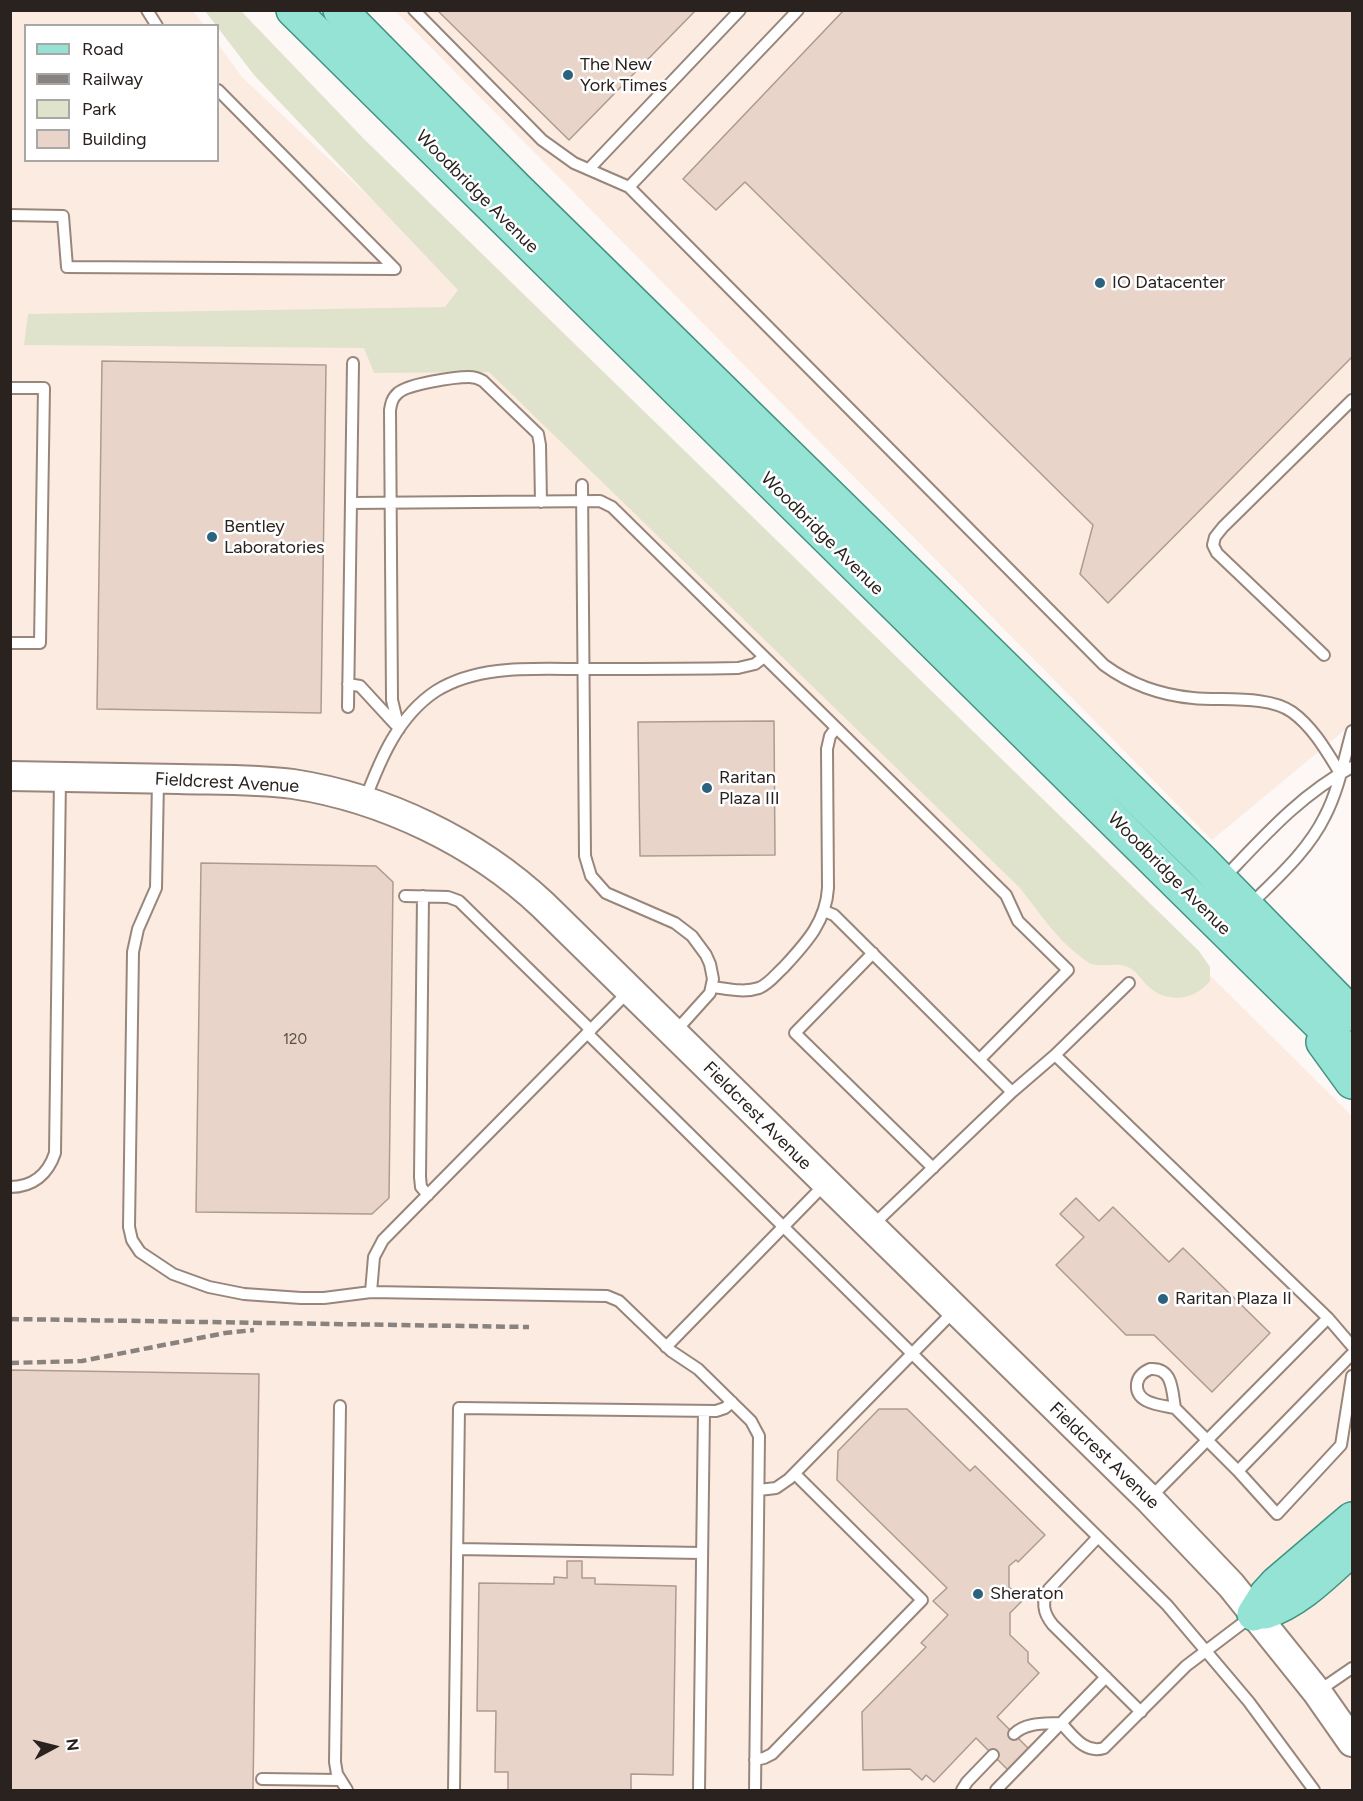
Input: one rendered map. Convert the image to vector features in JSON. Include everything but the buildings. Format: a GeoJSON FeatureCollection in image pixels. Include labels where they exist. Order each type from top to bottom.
{"type":"FeatureCollection","features":[{"type":"Feature","properties":{"kind":"main road","name":"Woodbridge Avenue"},"geometry":{"type":"LineString","coordinates":[[293,10],[1210,892]]}},
{"type":"Feature","properties":{"kind":"main road","name":"Woodbridge Avenue"},"geometry":{"type":"LineString","coordinates":[[340,10],[1237,920],[1353,1014]]}},
{"type":"Feature","properties":{"kind":"main road","name":"Woodbridge Avenue"},"geometry":{"type":"LineString","coordinates":[[1237,920],[1254,958],[1353,1056]]}},
{"type":"Feature","properties":{"kind":"main road"},"geometry":{"type":"LineString","coordinates":[[1254,958],[1306,1020],[1353,1083]]}},
{"type":"Feature","properties":{"kind":"main road"},"geometry":{"type":"LineString","coordinates":[[1254,1614],[1273,1587],[1353,1519]]}},
{"type":"Feature","properties":{"kind":"main road"},"geometry":{"type":"LineString","coordinates":[[1254,1614],[1276,1608],[1290,1601],[1353,1549]]}},
{"type":"Feature","properties":{"kind":"street","name":"Fieldcrest Avenue"},"geometry":{"type":"LineString","coordinates":[[10,776],[277,782],[316,789],[364,802],[414,820],[442,834],[507,874],[543,905],[954,1311],[1149,1499],[1228,1582],[1317,1692],[1353,1742]]}},
{"type":"Feature","properties":{"kind":"lane"},"geometry":{"type":"LineString","coordinates":[[147,10],[156,24]]}},
{"type":"Feature","properties":{"kind":"lane"},"geometry":{"type":"LineString","coordinates":[[414,10],[542,140],[574,163],[629,187],[1104,664],[1122,678],[1161,692],[1192,698],[1265,702],[1284,707],[1309,728],[1340,773]]}},
{"type":"Feature","properties":{"kind":"lane"},"geometry":{"type":"LineString","coordinates":[[589,169],[740,10]]}},
{"type":"Feature","properties":{"kind":"lane"},"geometry":{"type":"LineString","coordinates":[[629,187],[798,10]]}},
{"type":"Feature","properties":{"kind":"lane"},"geometry":{"type":"LineString","coordinates":[[10,215],[63,216],[67,267],[395,268],[219,91]]}},
{"type":"Feature","properties":{"kind":"lane"},"geometry":{"type":"LineString","coordinates":[[348,708],[353,363]]}},
{"type":"Feature","properties":{"kind":"lane"},"geometry":{"type":"LineString","coordinates":[[399,729],[392,700],[390,410],[393,399],[408,388],[471,377],[488,384],[538,434],[541,502]]}},
{"type":"Feature","properties":{"kind":"lane"},"geometry":{"type":"LineString","coordinates":[[10,388],[44,388],[40,643],[10,643]]}},
{"type":"Feature","properties":{"kind":"lane"},"geometry":{"type":"LineString","coordinates":[[1324,655],[1216,553],[1213,545],[1215,537],[1223,527],[1353,400]]}},
{"type":"Feature","properties":{"kind":"lane"},"geometry":{"type":"LineString","coordinates":[[582,485],[585,849],[588,869],[595,882],[606,893],[665,918],[692,936],[710,964],[713,987],[707,998],[673,1033]]}},
{"type":"Feature","properties":{"kind":"lane"},"geometry":{"type":"LineString","coordinates":[[351,503],[605,502],[612,507],[1006,896],[1018,921],[1068,970],[980,1059]]}},
{"type":"Feature","properties":{"kind":"lane"},"geometry":{"type":"LineString","coordinates":[[364,802],[378,766],[399,729],[427,698],[445,686],[463,679],[506,670],[738,668],[755,664],[764,657]]}},
{"type":"Feature","properties":{"kind":"lane"},"geometry":{"type":"LineString","coordinates":[[348,684],[364,689],[399,729]]}},
{"type":"Feature","properties":{"kind":"lane"},"geometry":{"type":"LineString","coordinates":[[713,987],[752,990],[769,982],[809,940],[824,911],[828,888],[827,755],[830,736],[836,728]]}},
{"type":"Feature","properties":{"kind":"lane"},"geometry":{"type":"LineString","coordinates":[[1237,920],[1301,852],[1316,831],[1329,809],[1353,731]]}},
{"type":"Feature","properties":{"kind":"lane"},"geometry":{"type":"LineString","coordinates":[[1210,892],[1299,802],[1340,773],[1353,767]]}},
{"type":"Feature","properties":{"kind":"lane"},"geometry":{"type":"LineString","coordinates":[[10,1187],[28,1185],[40,1178],[50,1166],[55,1153],[60,777]]}},
{"type":"Feature","properties":{"kind":"lane"},"geometry":{"type":"LineString","coordinates":[[158,779],[157,881],[154,895],[138,929],[133,952],[129,1227],[132,1240],[140,1252],[172,1274],[209,1287],[244,1294],[301,1298],[324,1298],[371,1292],[607,1296],[619,1301],[666,1347],[698,1369],[754,1425],[759,1436],[755,1791]]}},
{"type":"Feature","properties":{"kind":"lane"},"geometry":{"type":"LineString","coordinates":[[405,896],[448,897],[464,905],[783,1227],[1167,1605],[1271,1730],[1314,1791]]}},
{"type":"Feature","properties":{"kind":"lane"},"geometry":{"type":"LineString","coordinates":[[423,896],[420,1177],[421,1187],[428,1195]]}},
{"type":"Feature","properties":{"kind":"lane"},"geometry":{"type":"LineString","coordinates":[[824,911],[834,915],[1012,1092]]}},
{"type":"Feature","properties":{"kind":"lane"},"geometry":{"type":"LineString","coordinates":[[873,953],[795,1033],[933,1168]]}},
{"type":"Feature","properties":{"kind":"lane"},"geometry":{"type":"LineString","coordinates":[[871,1228],[1129,983]]}},
{"type":"Feature","properties":{"kind":"lane"},"geometry":{"type":"LineString","coordinates":[[371,1292],[374,1257],[379,1245],[629,991]]}},
{"type":"Feature","properties":{"kind":"lane"},"geometry":{"type":"LineString","coordinates":[[1055,1055],[1328,1318],[1353,1346]]}},
{"type":"Feature","properties":{"kind":"lane"},"geometry":{"type":"LineString","coordinates":[[666,1347],[826,1184]]}},
{"type":"Feature","properties":{"kind":"lane"},"geometry":{"type":"LineString","coordinates":[[759,1490],[781,1486],[795,1474],[954,1311]]}},
{"type":"Feature","properties":{"kind":"lane"},"geometry":{"type":"LineString","coordinates":[[1149,1499],[1328,1318]]}},
{"type":"Feature","properties":{"kind":"lane"},"geometry":{"type":"LineString","coordinates":[[1238,1471],[1353,1354]]}},
{"type":"Feature","properties":{"kind":"lane"},"geometry":{"type":"LineString","coordinates":[[1175,1408],[1277,1514],[1341,1445],[1353,1376]]}},
{"type":"Feature","properties":{"kind":"lane"},"geometry":{"type":"LineString","coordinates":[[454,1791],[459,1407],[704,1411],[721,1410],[732,1402]]}},
{"type":"Feature","properties":{"kind":"lane"},"geometry":{"type":"LineString","coordinates":[[340,1406],[335,1762],[340,1780],[347,1791]]}},
{"type":"Feature","properties":{"kind":"lane"},"geometry":{"type":"LineString","coordinates":[[699,1791],[704,1411]]}},
{"type":"Feature","properties":{"kind":"lane"},"geometry":{"type":"LineString","coordinates":[[755,1760],[772,1754],[922,1600],[795,1474]]}},
{"type":"Feature","properties":{"kind":"lane"},"geometry":{"type":"LineString","coordinates":[[1098,1537],[1049,1588],[1043,1605],[1053,1625],[1141,1712]]}},
{"type":"Feature","properties":{"kind":"lane"},"geometry":{"type":"LineString","coordinates":[[457,1549],[702,1552]]}},
{"type":"Feature","properties":{"kind":"lane"},"geometry":{"type":"LineString","coordinates":[[1014,1734],[1030,1725],[1061,1723],[1084,1746],[1095,1750],[1107,1746],[1179,1672],[1254,1614]]}},
{"type":"Feature","properties":{"kind":"lane"},"geometry":{"type":"LineString","coordinates":[[1317,1692],[1353,1668]]}},
{"type":"Feature","properties":{"kind":"lane"},"geometry":{"type":"LineString","coordinates":[[996,1791],[1106,1677]]}},
{"type":"Feature","properties":{"kind":"lane"},"geometry":{"type":"LineString","coordinates":[[962,1791],[967,1782],[993,1755]]}},
{"type":"Feature","properties":{"kind":"lane"},"geometry":{"type":"LineString","coordinates":[[262,1779],[340,1780]]}},
{"type":"Feature","properties":{"kind":"shaded area"},"geometry":{"type":"Polygon","coordinates":[[[11,11],[193,11],[203,24],[24,24],[24,162],[219,162],[219,45],[242,77],[450,273],[475,248],[1352,1116],[1352,1790],[11,1790],[11,11]]]}},
{"type":"Feature","properties":{"kind":"shaded area"},"geometry":{"type":"Polygon","coordinates":[[[395,11],[1352,11],[1352,724],[1212,840],[395,11]]]}},
{"type":"Feature","properties":{"kind":"green space"},"geometry":{"type":"Polygon","coordinates":[[[205,11],[241,11],[364,139],[1199,951],[1210,967],[1210,981],[1189,996],[1173,998],[1164,996],[1149,987],[1129,967],[1090,963],[1068,947],[1019,887],[489,372],[374,373],[364,348],[24,345],[28,314],[445,307],[458,290],[254,75],[219,29],[219,24],[215,24],[205,11]]]}},
{"type":"Feature","properties":{"kind":"railway"},"geometry":{"type":"LineString","coordinates":[[10,1319],[529,1327]]}},
{"type":"Feature","properties":{"kind":"railway"},"geometry":{"type":"LineString","coordinates":[[10,1363],[82,1361],[225,1333],[254,1330]]}},
{"type":"Feature","properties":{"kind":"place","name":"The New York Times"},"geometry":{"type":"Point","coordinates":[568,75]}},
{"type":"Feature","properties":{"kind":"place","name":"IO Datacenter"},"geometry":{"type":"Point","coordinates":[1100,283]}},
{"type":"Feature","properties":{"kind":"place","name":"Bentley Laboratories"},"geometry":{"type":"Point","coordinates":[212,537]}},
{"type":"Feature","properties":{"kind":"place","name":"Raritan Plaza III"},"geometry":{"type":"Point","coordinates":[707,788]}},
{"type":"Feature","properties":{"kind":"place","name":"Raritan Plaza II"},"geometry":{"type":"Point","coordinates":[1163,1299]}},
{"type":"Feature","properties":{"kind":"place","name":"Sheraton"},"geometry":{"type":"Point","coordinates":[978,1594]}}]}
